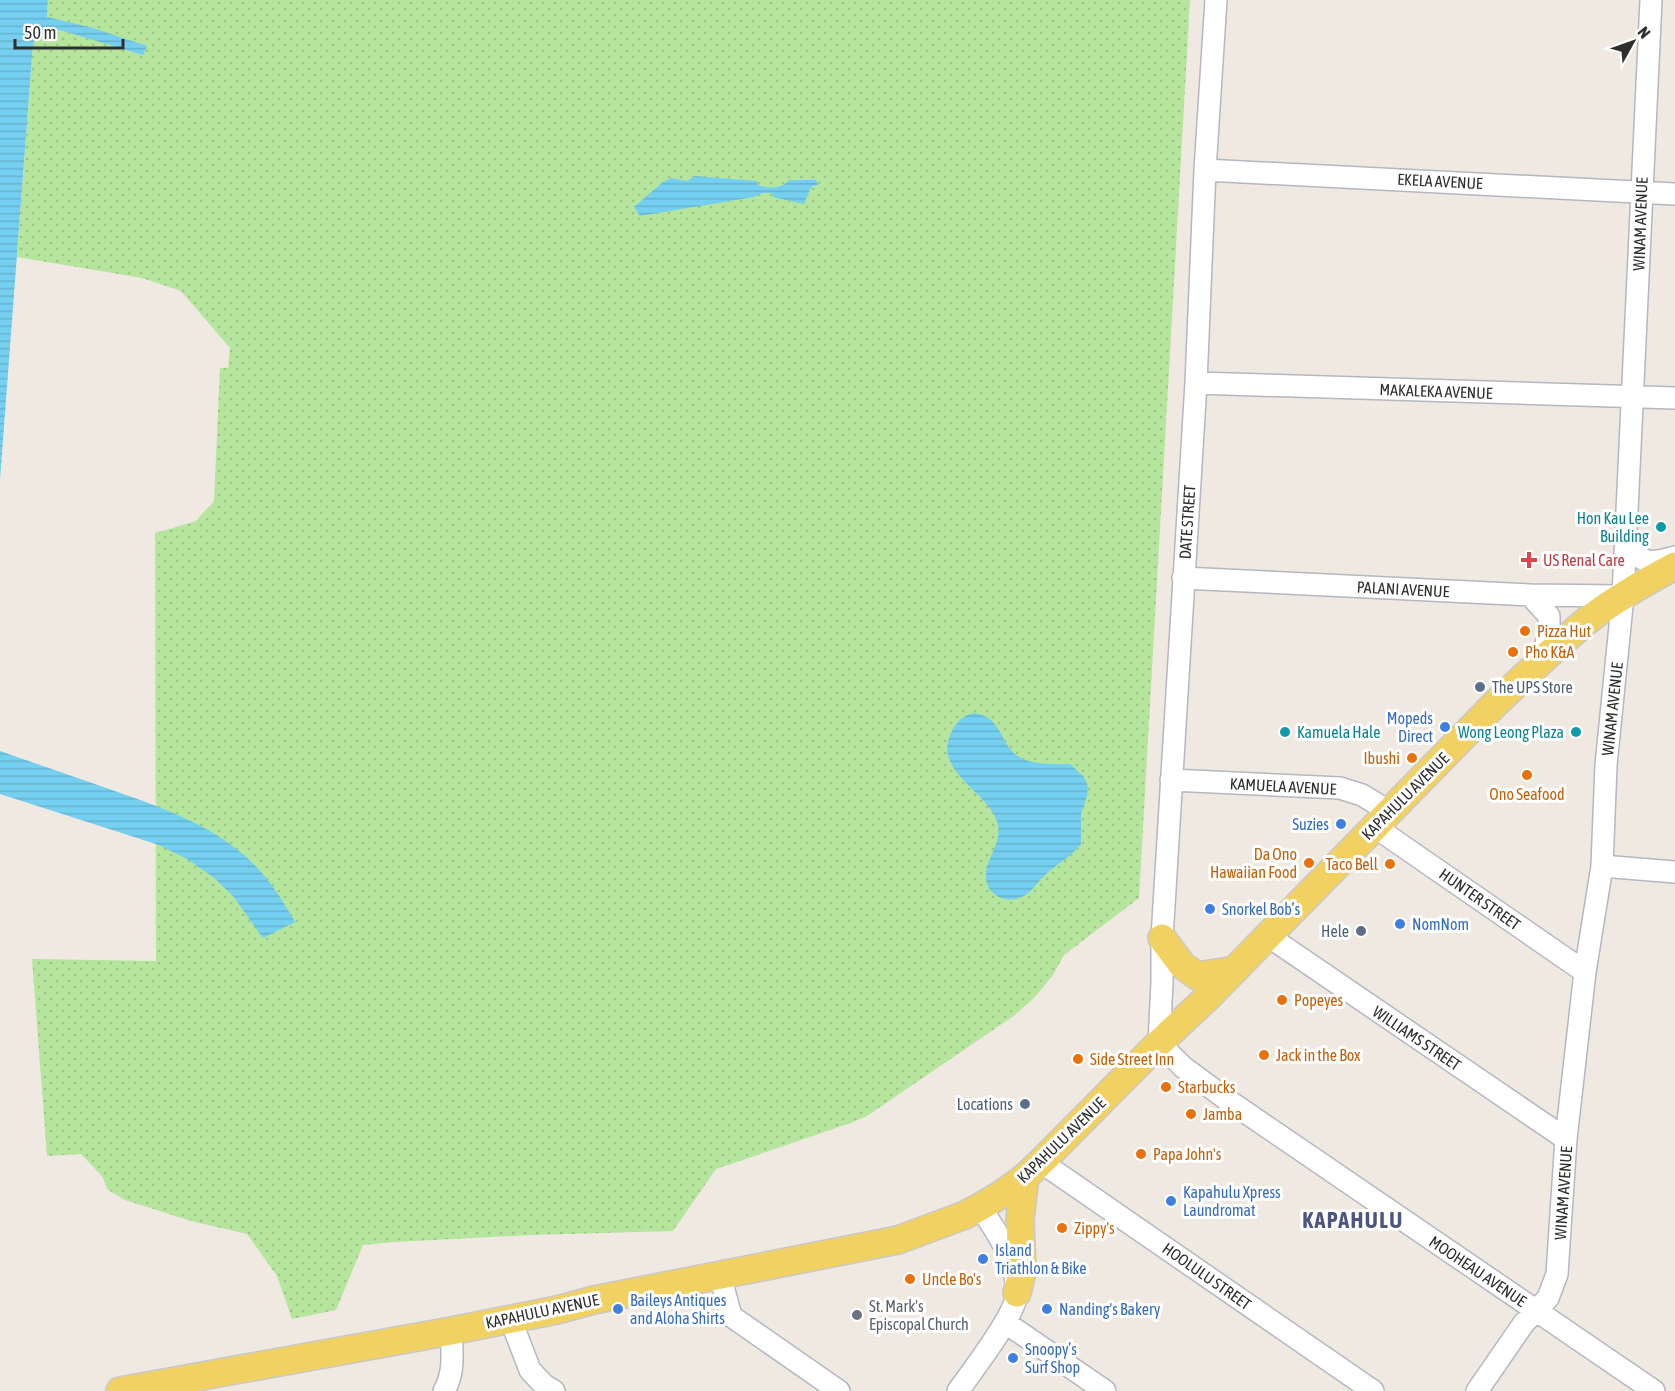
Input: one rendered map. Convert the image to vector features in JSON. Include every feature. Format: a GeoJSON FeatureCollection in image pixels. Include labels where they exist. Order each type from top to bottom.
{"type":"FeatureCollection","features":[{"type":"Feature","properties":{"kind":"main road","name":"KAPAHULU AVENUE"},"geometry":{"type":"LineString","coordinates":[[120,1391],[451,1331],[557,1310],[594,1300],[898,1240],[965,1215],[1002,1194],[1033,1169],[1235,970],[1382,819],[1542,660],[1589,619],[1675,566]]}},
{"type":"Feature","properties":{"kind":"main road"},"geometry":{"type":"LineString","coordinates":[[1162,938],[1182,965],[1197,976],[1235,970]]}},
{"type":"Feature","properties":{"kind":"main road"},"geometry":{"type":"LineString","coordinates":[[1017,1293],[1022,1273],[1020,1219],[1033,1169]]}},
{"type":"Feature","properties":{"kind":"street","name":"DATE STREET"},"geometry":{"type":"LineString","coordinates":[[1159,1044],[1162,938],[1196,383],[1205,170],[1216,0]]}},
{"type":"Feature","properties":{"kind":"street","name":"WINAM AVENUE"},"geometry":{"type":"LineString","coordinates":[[1477,1391],[1524,1323],[1548,1298],[1557,1274],[1566,1139],[1585,972],[1602,866],[1606,765],[1623,596],[1652,0]]}},
{"type":"Feature","properties":{"kind":"street","name":"EKELA AVENUE"},"geometry":{"type":"LineString","coordinates":[[1205,170],[1675,194]]}},
{"type":"Feature","properties":{"kind":"street","name":"MAKALEKA AVENUE"},"geometry":{"type":"LineString","coordinates":[[1196,383],[1675,398]]}},
{"type":"Feature","properties":{"kind":"street"},"geometry":{"type":"LineString","coordinates":[[1626,545],[1641,559],[1654,562],[1675,557]]}},
{"type":"Feature","properties":{"kind":"street","name":"PALANI AVENUE"},"geometry":{"type":"LineString","coordinates":[[1184,578],[1530,595],[1623,596]]}},
{"type":"Feature","properties":{"kind":"street"},"geometry":{"type":"LineString","coordinates":[[1530,595],[1549,616],[1549,632],[1542,660]]}},
{"type":"Feature","properties":{"kind":"street","name":"KAMUELA AVENUE"},"geometry":{"type":"LineString","coordinates":[[1172,780],[1340,788],[1362,795],[1382,819]]}},
{"type":"Feature","properties":{"kind":"street","name":"HUNTER STREET"},"geometry":{"type":"LineString","coordinates":[[1382,819],[1585,972]]}},
{"type":"Feature","properties":{"kind":"street"},"geometry":{"type":"LineString","coordinates":[[1602,866],[1675,873]]}},
{"type":"Feature","properties":{"kind":"street","name":"WILLIAMS STREET"},"geometry":{"type":"LineString","coordinates":[[1268,936],[1566,1139]]}},
{"type":"Feature","properties":{"kind":"street","name":"MOOHEAU AVENUE"},"geometry":{"type":"LineString","coordinates":[[1159,1044],[1183,1067],[1228,1101],[1654,1391]]}},
{"type":"Feature","properties":{"kind":"street","name":"HOOLULU STREET"},"geometry":{"type":"LineString","coordinates":[[1033,1169],[1373,1391]]}},
{"type":"Feature","properties":{"kind":"street"},"geometry":{"type":"LineString","coordinates":[[958,1391],[1006,1323],[1017,1293],[1007,1254],[998,1234],[980,1207]]}},
{"type":"Feature","properties":{"kind":"street"},"geometry":{"type":"LineString","coordinates":[[720,1275],[731,1316],[839,1391]]}},
{"type":"Feature","properties":{"kind":"street"},"geometry":{"type":"LineString","coordinates":[[510,1318],[530,1370],[543,1384],[554,1391]]}},
{"type":"Feature","properties":{"kind":"street"},"geometry":{"type":"LineString","coordinates":[[1006,1323],[1104,1391]]}},
{"type":"Feature","properties":{"kind":"street"},"geometry":{"type":"LineString","coordinates":[[444,1391],[451,1379],[453,1359],[451,1331]]}},
{"type":"Feature","properties":{"kind":"green space"},"geometry":{"type":"Polygon","coordinates":[[[48,0],[1190,0],[1139,898],[1064,955],[1053,975],[1035,997],[1015,1015],[867,1116],[716,1169],[673,1231],[531,1235],[363,1245],[336,1310],[292,1319],[277,1276],[247,1234],[191,1221],[125,1200],[108,1190],[102,1176],[81,1154],[47,1156],[32,959],[156,961],[155,533],[196,521],[214,501],[220,368],[228,368],[230,348],[181,291],[142,278],[17,257],[33,43],[47,17],[48,0]]]}},
{"type":"Feature","properties":{"kind":"water"},"geometry":{"type":"Polygon","coordinates":[[[0,0],[48,0],[47,17],[93,28],[147,46],[143,55],[60,30],[37,37],[33,43],[0,479],[0,0]]]}},
{"type":"Feature","properties":{"kind":"water"},"geometry":{"type":"Polygon","coordinates":[[[695,176],[757,181],[758,185],[770,188],[779,187],[789,180],[816,180],[818,185],[811,187],[804,204],[773,197],[772,193],[763,193],[754,197],[640,216],[634,207],[663,182],[671,178],[687,181],[695,176]]]}},
{"type":"Feature","properties":{"kind":"water"},"geometry":{"type":"Polygon","coordinates":[[[974,713],[984,716],[997,726],[1009,748],[1015,754],[1034,762],[1070,764],[1084,777],[1088,786],[1081,814],[1081,844],[1072,854],[1048,872],[1029,892],[1018,899],[999,897],[990,890],[987,884],[986,872],[998,839],[998,825],[985,803],[965,782],[949,760],[947,747],[953,729],[963,718],[974,713]]]}},
{"type":"Feature","properties":{"kind":"water"},"geometry":{"type":"Polygon","coordinates":[[[0,751],[146,802],[210,831],[225,840],[256,866],[277,893],[295,922],[263,938],[233,896],[213,877],[187,859],[159,845],[0,794],[0,751]]]}},
{"type":"Feature","properties":{"kind":"place","name":"Hon Kau Lee Building"},"geometry":{"type":"Point","coordinates":[1661,527]}},
{"type":"Feature","properties":{"kind":"place","name":"US Renal Care"},"geometry":{"type":"Point","coordinates":[1529,560]}},
{"type":"Feature","properties":{"kind":"place","name":"Pizza Hut"},"geometry":{"type":"Point","coordinates":[1525,631]}},
{"type":"Feature","properties":{"kind":"place","name":"Pho K&A"},"geometry":{"type":"Point","coordinates":[1513,652]}},
{"type":"Feature","properties":{"kind":"place","name":"The UPS Store"},"geometry":{"type":"Point","coordinates":[1480,687]}},
{"type":"Feature","properties":{"kind":"place","name":"Mopeds Direct"},"geometry":{"type":"Point","coordinates":[1445,727]}},
{"type":"Feature","properties":{"kind":"place","name":"Kamuela Hale"},"geometry":{"type":"Point","coordinates":[1285,732]}},
{"type":"Feature","properties":{"kind":"place","name":"Wong Leong Plaza"},"geometry":{"type":"Point","coordinates":[1576,732]}},
{"type":"Feature","properties":{"kind":"place","name":"Ibushi"},"geometry":{"type":"Point","coordinates":[1412,758]}},
{"type":"Feature","properties":{"kind":"place","name":"Ono Seafood"},"geometry":{"type":"Point","coordinates":[1527,775]}},
{"type":"Feature","properties":{"kind":"place","name":"Suzies"},"geometry":{"type":"Point","coordinates":[1341,824]}},
{"type":"Feature","properties":{"kind":"place","name":"Da Ono Hawaiian Food"},"geometry":{"type":"Point","coordinates":[1309,863]}},
{"type":"Feature","properties":{"kind":"place","name":"Taco Bell"},"geometry":{"type":"Point","coordinates":[1390,864]}},
{"type":"Feature","properties":{"kind":"place","name":"Snorkel Bob’s"},"geometry":{"type":"Point","coordinates":[1210,909]}},
{"type":"Feature","properties":{"kind":"place","name":"NomNom"},"geometry":{"type":"Point","coordinates":[1400,924]}},
{"type":"Feature","properties":{"kind":"place","name":"Hele"},"geometry":{"type":"Point","coordinates":[1361,931]}},
{"type":"Feature","properties":{"kind":"place","name":"Popeyes"},"geometry":{"type":"Point","coordinates":[1282,1000]}},
{"type":"Feature","properties":{"kind":"place","name":"Jack in the Box"},"geometry":{"type":"Point","coordinates":[1264,1055]}},
{"type":"Feature","properties":{"kind":"place","name":"Side Street Inn"},"geometry":{"type":"Point","coordinates":[1078,1059]}},
{"type":"Feature","properties":{"kind":"place","name":"Starbucks"},"geometry":{"type":"Point","coordinates":[1166,1087]}},
{"type":"Feature","properties":{"kind":"place","name":"Locations"},"geometry":{"type":"Point","coordinates":[1025,1104]}},
{"type":"Feature","properties":{"kind":"place","name":"Jamba"},"geometry":{"type":"Point","coordinates":[1191,1114]}},
{"type":"Feature","properties":{"kind":"place","name":"Papa John's"},"geometry":{"type":"Point","coordinates":[1141,1154]}},
{"type":"Feature","properties":{"kind":"place","name":"Kapahulu Xpress Laundromat"},"geometry":{"type":"Point","coordinates":[1171,1201]}},
{"type":"Feature","properties":{"kind":"place","name":"Zippy's"},"geometry":{"type":"Point","coordinates":[1062,1228]}},
{"type":"Feature","properties":{"kind":"place","name":"Island Triathlon & Bike"},"geometry":{"type":"Point","coordinates":[983,1259]}},
{"type":"Feature","properties":{"kind":"place","name":"Uncle Bo's"},"geometry":{"type":"Point","coordinates":[910,1279]}},
{"type":"Feature","properties":{"kind":"place","name":"Baileys Antiques and Aloha Shirts"},"geometry":{"type":"Point","coordinates":[618,1309]}},
{"type":"Feature","properties":{"kind":"place","name":"Nanding's Bakery"},"geometry":{"type":"Point","coordinates":[1047,1309]}},
{"type":"Feature","properties":{"kind":"place","name":"St. Mark's Episcopal Church"},"geometry":{"type":"Point","coordinates":[857,1315]}},
{"type":"Feature","properties":{"kind":"place","name":"Snoopy’s Surf Shop"},"geometry":{"type":"Point","coordinates":[1013,1358]}},
{"type":"Feature","properties":{"kind":"district","name":"KAPAHULU"},"geometry":{"type":"Point","coordinates":[1353,1220]}}]}
